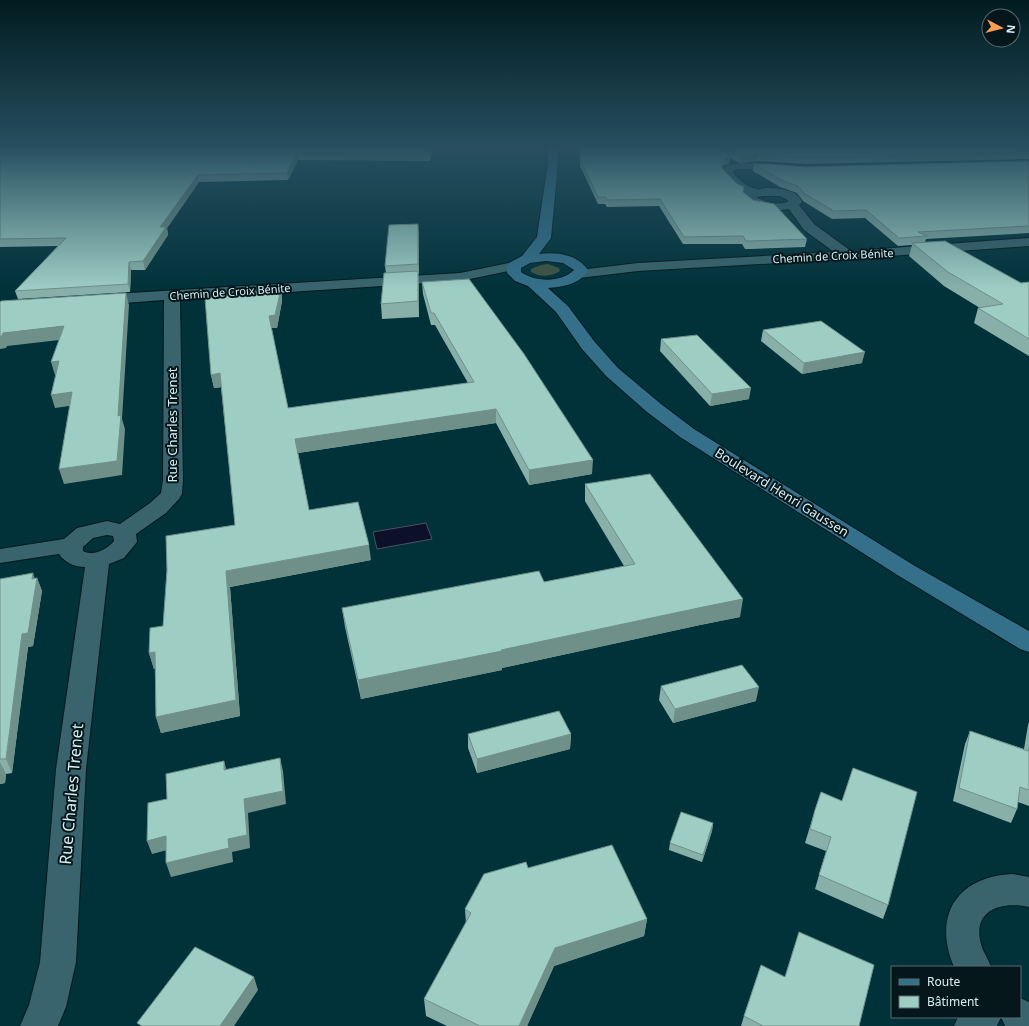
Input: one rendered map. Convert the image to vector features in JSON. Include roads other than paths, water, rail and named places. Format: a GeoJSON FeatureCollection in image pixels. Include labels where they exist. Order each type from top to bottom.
{"type":"FeatureCollection","features":[{"type":"Feature","properties":{"kind":"street"},"geometry":{"type":"LineString","coordinates":[[527,259],[544,238],[549,194]]}},
{"type":"Feature","properties":{"kind":"street"},"geometry":{"type":"LineString","coordinates":[[782,194],[796,199],[796,202],[792,205],[809,227],[848,255]]}},
{"type":"Feature","properties":{"kind":"street"},"geometry":{"type":"LineString","coordinates":[[544,238],[573,269]]}},
{"type":"Feature","properties":{"kind":"street","name":"Chemin de Croix Bénite"},"geometry":{"type":"LineString","coordinates":[[573,269],[638,267],[848,255],[1029,242]]}},
{"type":"Feature","properties":{"kind":"street"},"geometry":{"type":"LineString","coordinates":[[514,266],[527,259],[546,257],[573,269]]}},
{"type":"Feature","properties":{"kind":"street","name":"Chemin de Croix Bénite"},"geometry":{"type":"LineString","coordinates":[[84,301],[460,276],[514,266]]}},
{"type":"Feature","properties":{"kind":"street","name":"Boulevard Henri Gaussen"},"geometry":{"type":"LineString","coordinates":[[514,266],[514,273],[528,280],[562,309],[588,345],[612,372],[654,408],[687,432],[907,571],[1029,643]]}},
{"type":"Feature","properties":{"kind":"street"},"geometry":{"type":"LineString","coordinates":[[528,280],[556,283],[573,269]]}},
{"type":"Feature","properties":{"kind":"street"},"geometry":{"type":"LineString","coordinates":[[562,309],[573,269]]}},
{"type":"Feature","properties":{"kind":"street","name":"Chemin de Croix Bénite"},"geometry":{"type":"LineString","coordinates":[[460,276],[528,280]]}},
{"type":"Feature","properties":{"kind":"street","name":"Rue Charles Trenet"},"geometry":{"type":"LineString","coordinates":[[124,532],[158,508],[170,494],[173,480],[171,326],[173,295]]}},
{"type":"Feature","properties":{"kind":"street"},"geometry":{"type":"LineString","coordinates":[[0,556],[71,544],[85,533],[107,528],[124,532],[126,542],[116,553],[98,560],[81,560],[70,554],[71,544]]}},
{"type":"Feature","properties":{"kind":"street","name":"Rue Charles Trenet"},"geometry":{"type":"LineString","coordinates":[[39,1026],[47,1007],[58,962],[71,769],[98,560]]}},
{"type":"Feature","properties":{"kind":"street"},"geometry":{"type":"LineString","coordinates":[[972,966],[963,944],[964,918],[975,901],[994,891],[1019,889],[1029,892]]}},
{"type":"Feature","properties":{"kind":"street"},"geometry":{"type":"LineString","coordinates":[[973,1026],[981,1018]]}},
{"type":"Feature","properties":{"kind":"water"},"geometry":{"type":"Polygon","coordinates":[[[426,523],[432,539],[377,549],[373,532],[426,523]]]}}]}
